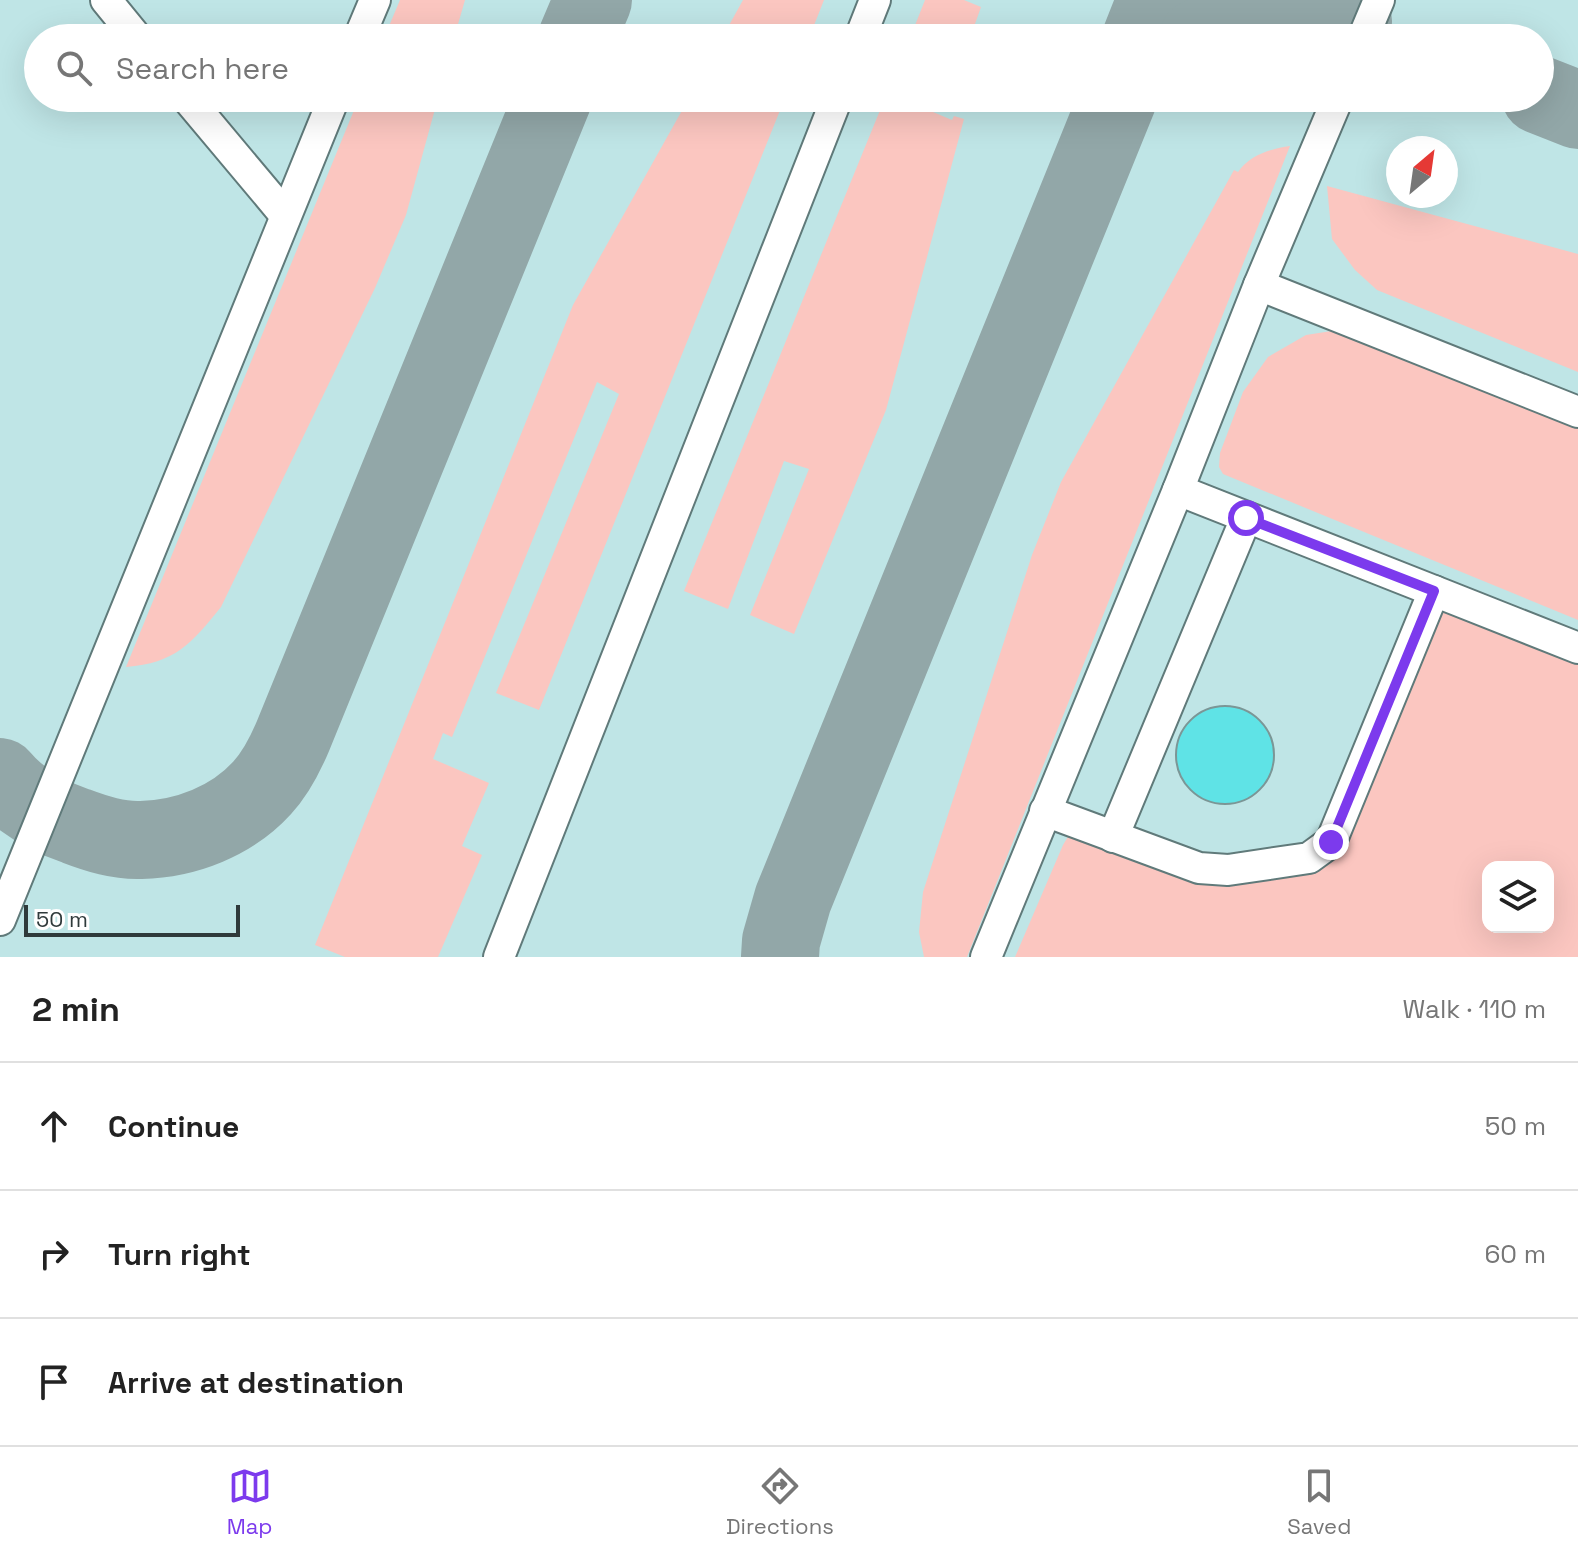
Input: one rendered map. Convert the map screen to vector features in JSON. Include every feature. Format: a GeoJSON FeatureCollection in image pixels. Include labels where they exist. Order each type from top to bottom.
{"type":"FeatureCollection","features":[{"type":"Feature","properties":{"kind":"lane"},"geometry":{"type":"LineString","coordinates":[[106,0],[126,24]]}},
{"type":"Feature","properties":{"kind":"lane"},"geometry":{"type":"LineString","coordinates":[[365,24],[374,0]]}},
{"type":"Feature","properties":{"kind":"lane"},"geometry":{"type":"LineString","coordinates":[[866,24],[875,0]]}},
{"type":"Feature","properties":{"kind":"lane"},"geometry":{"type":"LineString","coordinates":[[1369,24],[1379,0]]}},
{"type":"Feature","properties":{"kind":"lane"},"geometry":{"type":"LineString","coordinates":[[199,112],[285,215]]}},
{"type":"Feature","properties":{"kind":"lane"},"geometry":{"type":"LineString","coordinates":[[0,920],[328,112]]}},
{"type":"Feature","properties":{"kind":"lane"},"geometry":{"type":"LineString","coordinates":[[499,957],[831,112]]}},
{"type":"Feature","properties":{"kind":"lane"},"geometry":{"type":"LineString","coordinates":[[986,957],[1332,112]]}},
{"type":"Feature","properties":{"kind":"lane"},"geometry":{"type":"LineString","coordinates":[[1259,285],[1578,412]]}},
{"type":"Feature","properties":{"kind":"lane"},"geometry":{"type":"LineString","coordinates":[[1178,490],[1578,648]]}},
{"type":"Feature","properties":{"kind":"lane"},"geometry":{"type":"LineString","coordinates":[[1113,837],[1246,518]]}},
{"type":"Feature","properties":{"kind":"lane"},"geometry":{"type":"LineString","coordinates":[[1045,811],[1199,868],[1228,870],[1309,858],[1331,842],[1434,591]]}},
{"type":"Feature","properties":{"kind":"shaded area"},"geometry":{"type":"Polygon","coordinates":[[[0,0],[1578,0],[1578,957],[0,957],[0,0]]]}},
{"type":"Feature","properties":{"kind":"shaded area"},"geometry":{"type":"Polygon","coordinates":[[[400,0],[465,0],[458,24],[390,24],[400,0]]]}},
{"type":"Feature","properties":{"kind":"shaded area"},"geometry":{"type":"Polygon","coordinates":[[[743,0],[824,0],[815,24],[730,24],[743,0]]]}},
{"type":"Feature","properties":{"kind":"shaded area"},"geometry":{"type":"Polygon","coordinates":[[[925,0],[964,0],[981,7],[975,24],[916,24],[925,0]]]}},
{"type":"Feature","properties":{"kind":"shaded area"},"geometry":{"type":"Polygon","coordinates":[[[353,112],[434,112],[406,215],[375,288],[221,607],[191,641],[170,656],[126,667],[353,112]]]}},
{"type":"Feature","properties":{"kind":"shaded area"},"geometry":{"type":"Polygon","coordinates":[[[681,112],[779,112],[539,710],[496,693],[619,394],[597,382],[452,737],[443,733],[433,759],[489,783],[462,846],[482,855],[438,957],[345,957],[315,945],[573,305],[681,112]]]}},
{"type":"Feature","properties":{"kind":"shaded area"},"geometry":{"type":"Polygon","coordinates":[[[879,112],[933,112],[952,120],[954,116],[964,119],[886,410],[794,634],[750,615],[809,469],[784,461],[728,609],[684,591],[879,112]]]}},
{"type":"Feature","properties":{"kind":"shaded area"},"geometry":{"type":"Polygon","coordinates":[[[1290,146],[967,957],[924,957],[919,932],[923,892],[1032,555],[1061,482],[1234,170],[1238,172],[1248,161],[1261,154],[1290,146]]]}},
{"type":"Feature","properties":{"kind":"shaded area"},"geometry":{"type":"Polygon","coordinates":[[[1327,186],[1386,202],[1386,208],[1408,208],[1578,254],[1578,372],[1377,290],[1355,270],[1332,239],[1327,186]]]}},
{"type":"Feature","properties":{"kind":"shaded area"},"geometry":{"type":"Polygon","coordinates":[[[1338,330],[1578,422],[1578,620],[1223,474],[1219,467],[1220,453],[1243,392],[1268,357],[1306,335],[1338,330]]]}},
{"type":"Feature","properties":{"kind":"shaded area"},"geometry":{"type":"Polygon","coordinates":[[[1449,598],[1578,650],[1578,957],[1015,957],[1069,835],[1204,874],[1342,853],[1449,598]]]}},
{"type":"Feature","properties":{"kind":"building"},"geometry":{"type":"Polygon","coordinates":[[[1225,706],[1244,710],[1260,720],[1270,736],[1274,755],[1270,774],[1260,790],[1244,800],[1225,804],[1206,800],[1190,790],[1180,774],[1176,755],[1180,736],[1190,720],[1206,710],[1225,706]]]}},
{"type":"Feature","properties":{"kind":"taxiway"},"geometry":{"type":"LineString","coordinates":[[583,24],[593,0]]}},
{"type":"Feature","properties":{"kind":"taxiway"},"geometry":{"type":"LineString","coordinates":[[1147,24],[1156,0]]}},
{"type":"Feature","properties":{"kind":"taxiway"},"geometry":{"type":"LineString","coordinates":[[1233,24],[1264,17],[1353,21],[1324,0]]}},
{"type":"Feature","properties":{"kind":"taxiway"},"geometry":{"type":"LineString","coordinates":[[1554,101],[1578,110]]}},
{"type":"Feature","properties":{"kind":"taxiway"},"geometry":{"type":"LineString","coordinates":[[0,777],[25,800],[55,818],[100,834],[133,840],[175,836],[207,826],[237,810],[267,782],[280,764],[293,736],[547,112]]}},
{"type":"Feature","properties":{"kind":"taxiway"},"geometry":{"type":"LineString","coordinates":[[780,957],[781,941],[793,899],[1112,112]]}},
{"type":"Feature","properties":{"kind":"route"},"geometry":{"type":"LineString","coordinates":[[1246,518],[1434,591],[1331,842]]}}]}
